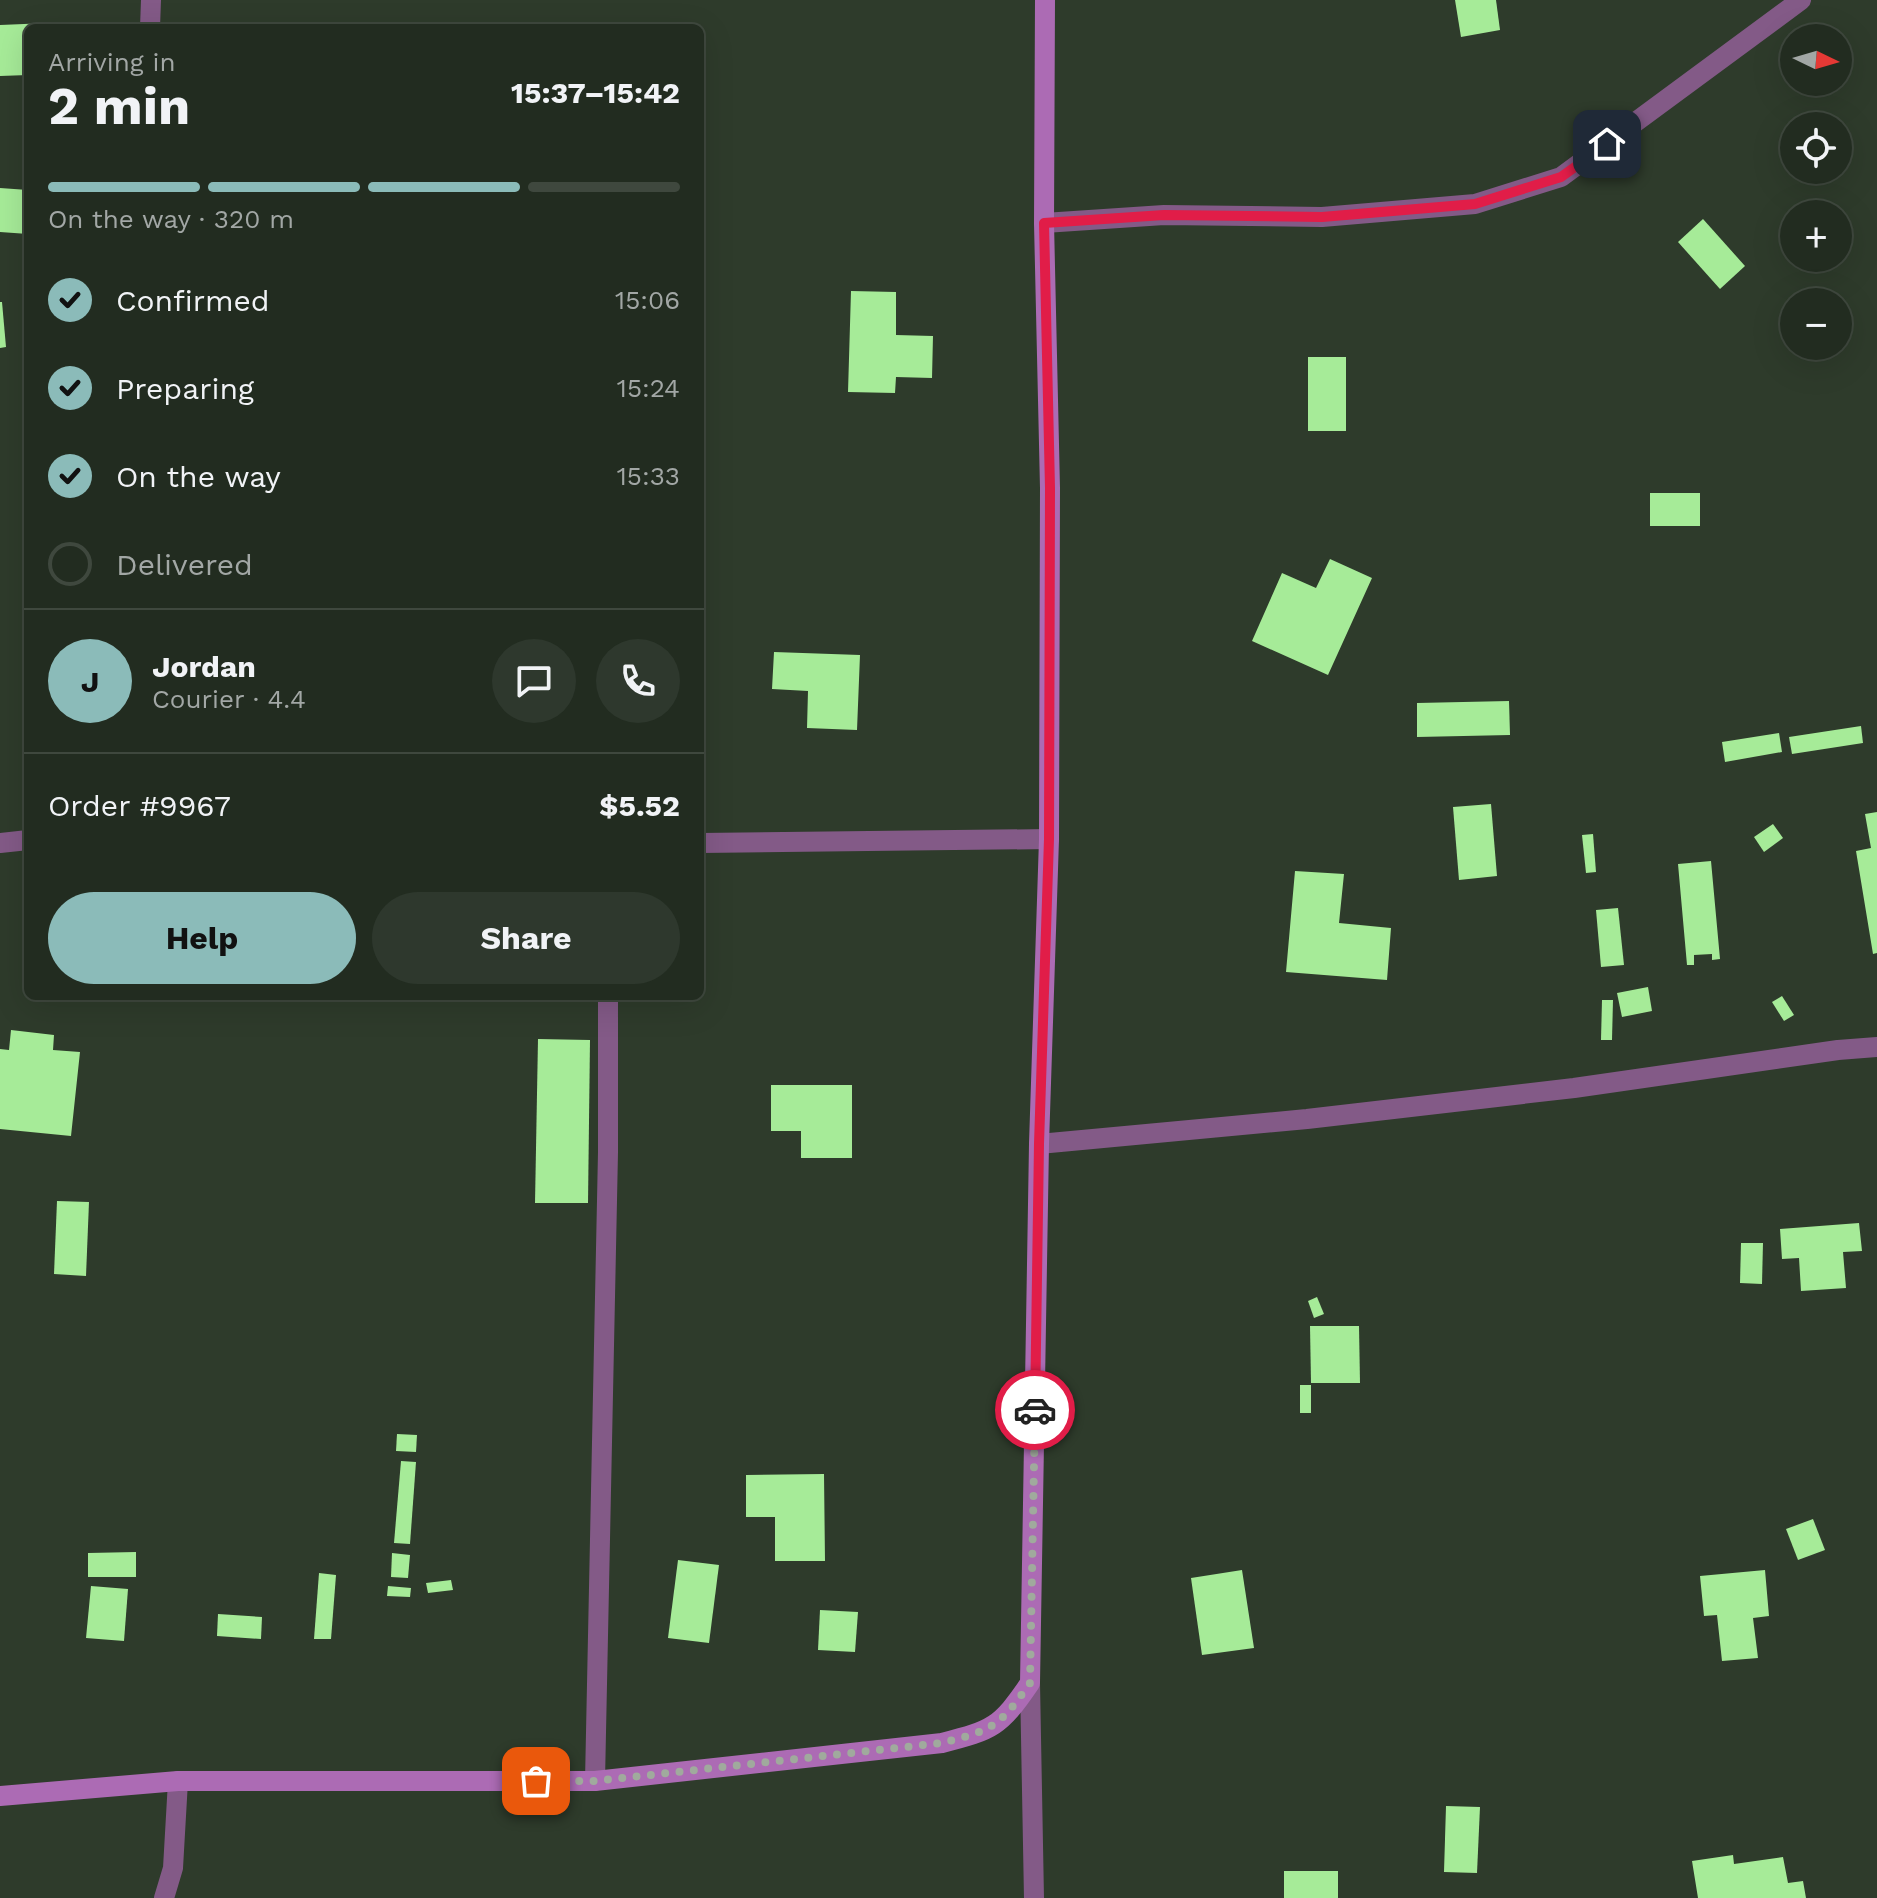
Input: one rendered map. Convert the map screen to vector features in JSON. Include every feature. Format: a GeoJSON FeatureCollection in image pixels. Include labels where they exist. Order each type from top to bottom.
{"type":"FeatureCollection","features":[{"type":"Feature","properties":{"kind":"street"},"geometry":{"type":"LineString","coordinates":[[150,24],[151,0]]}},
{"type":"Feature","properties":{"kind":"street"},"geometry":{"type":"LineString","coordinates":[[1034,1898],[1030,1683],[1039,1144],[1049,839],[1050,488],[1044,223],[1045,0]]}},
{"type":"Feature","properties":{"kind":"street"},"geometry":{"type":"LineString","coordinates":[[1044,223],[1164,215],[1322,217],[1475,204],[1561,177],[1801,0]]}},
{"type":"Feature","properties":{"kind":"street"},"geometry":{"type":"LineString","coordinates":[[704,843],[1049,839]]}},
{"type":"Feature","properties":{"kind":"street"},"geometry":{"type":"LineString","coordinates":[[0,843],[24,840]]}},
{"type":"Feature","properties":{"kind":"street"},"geometry":{"type":"LineString","coordinates":[[595,1781],[608,1152],[608,1000]]}},
{"type":"Feature","properties":{"kind":"street"},"geometry":{"type":"LineString","coordinates":[[1039,1144],[1307,1119],[1558,1090],[1877,1047]]}},
{"type":"Feature","properties":{"kind":"street"},"geometry":{"type":"LineString","coordinates":[[0,1796],[178,1781],[595,1781],[942,1743],[980,1734],[1006,1717],[1030,1683]]}},
{"type":"Feature","properties":{"kind":"street"},"geometry":{"type":"LineString","coordinates":[[164,1898],[173,1868],[178,1781]]}},
{"type":"Feature","properties":{"kind":"building"},"geometry":{"type":"Polygon","coordinates":[[[1455,0],[1496,0],[1500,30],[1461,37],[1455,0]]]}},
{"type":"Feature","properties":{"kind":"building"},"geometry":{"type":"Polygon","coordinates":[[[72,22],[72,24],[24,24],[72,22]]]}},
{"type":"Feature","properties":{"kind":"building"},"geometry":{"type":"Polygon","coordinates":[[[24,24],[24,75],[0,76],[0,25],[24,24]]]}},
{"type":"Feature","properties":{"kind":"building"},"geometry":{"type":"Polygon","coordinates":[[[0,188],[24,190],[24,234],[0,232],[0,188]]]}},
{"type":"Feature","properties":{"kind":"building"},"geometry":{"type":"Polygon","coordinates":[[[1703,219],[1745,266],[1720,289],[1678,242],[1703,219]]]}},
{"type":"Feature","properties":{"kind":"building"},"geometry":{"type":"Polygon","coordinates":[[[851,291],[896,292],[896,335],[933,336],[932,378],[896,377],[895,393],[848,392],[851,291]]]}},
{"type":"Feature","properties":{"kind":"building"},"geometry":{"type":"Polygon","coordinates":[[[0,302],[6,347],[0,348],[0,302]]]}},
{"type":"Feature","properties":{"kind":"building"},"geometry":{"type":"Polygon","coordinates":[[[1308,357],[1346,357],[1346,431],[1308,431],[1308,357]]]}},
{"type":"Feature","properties":{"kind":"building"},"geometry":{"type":"Polygon","coordinates":[[[1650,493],[1700,493],[1700,526],[1650,526],[1650,493]]]}},
{"type":"Feature","properties":{"kind":"building"},"geometry":{"type":"Polygon","coordinates":[[[1330,559],[1372,578],[1328,675],[1252,641],[1282,573],[1316,588],[1330,559]]]}},
{"type":"Feature","properties":{"kind":"building"},"geometry":{"type":"Polygon","coordinates":[[[774,652],[860,655],[857,730],[807,728],[808,691],[772,689],[774,652]]]}},
{"type":"Feature","properties":{"kind":"building"},"geometry":{"type":"Polygon","coordinates":[[[1509,701],[1510,735],[1417,737],[1417,703],[1509,701]]]}},
{"type":"Feature","properties":{"kind":"building"},"geometry":{"type":"Polygon","coordinates":[[[1861,726],[1863,743],[1792,754],[1789,737],[1861,726]]]}},
{"type":"Feature","properties":{"kind":"building"},"geometry":{"type":"Polygon","coordinates":[[[1779,733],[1782,752],[1725,762],[1722,742],[1779,733]]]}},
{"type":"Feature","properties":{"kind":"building"},"geometry":{"type":"Polygon","coordinates":[[[1491,804],[1497,876],[1459,880],[1453,807],[1491,804]]]}},
{"type":"Feature","properties":{"kind":"building"},"geometry":{"type":"Polygon","coordinates":[[[1877,812],[1877,953],[1873,954],[1856,851],[1871,848],[1865,814],[1877,812]]]}},
{"type":"Feature","properties":{"kind":"building"},"geometry":{"type":"Polygon","coordinates":[[[1773,824],[1783,838],[1764,852],[1754,837],[1773,824]]]}},
{"type":"Feature","properties":{"kind":"building"},"geometry":{"type":"Polygon","coordinates":[[[1593,834],[1596,872],[1586,873],[1582,835],[1593,834]]]}},
{"type":"Feature","properties":{"kind":"building"},"geometry":{"type":"Polygon","coordinates":[[[1711,861],[1720,959],[1712,960],[1712,954],[1694,955],[1694,965],[1687,965],[1678,864],[1711,861]]]}},
{"type":"Feature","properties":{"kind":"building"},"geometry":{"type":"Polygon","coordinates":[[[1295,871],[1344,874],[1339,923],[1391,928],[1387,980],[1286,972],[1295,871]]]}},
{"type":"Feature","properties":{"kind":"building"},"geometry":{"type":"Polygon","coordinates":[[[1618,908],[1624,965],[1601,967],[1596,910],[1618,908]]]}},
{"type":"Feature","properties":{"kind":"building"},"geometry":{"type":"Polygon","coordinates":[[[1648,987],[1652,1011],[1622,1017],[1617,993],[1648,987]]]}},
{"type":"Feature","properties":{"kind":"building"},"geometry":{"type":"Polygon","coordinates":[[[1782,996],[1794,1015],[1784,1021],[1772,1002],[1782,996]]]}},
{"type":"Feature","properties":{"kind":"building"},"geometry":{"type":"Polygon","coordinates":[[[1602,1000],[1613,1000],[1612,1040],[1601,1040],[1602,1000]]]}},
{"type":"Feature","properties":{"kind":"building"},"geometry":{"type":"Polygon","coordinates":[[[11,1030],[54,1035],[53,1050],[80,1052],[71,1136],[0,1129],[0,1049],[9,1050],[11,1030]]]}},
{"type":"Feature","properties":{"kind":"building"},"geometry":{"type":"Polygon","coordinates":[[[538,1039],[590,1040],[588,1203],[535,1203],[538,1039]]]}},
{"type":"Feature","properties":{"kind":"building"},"geometry":{"type":"Polygon","coordinates":[[[771,1085],[852,1085],[852,1158],[801,1158],[801,1131],[771,1131],[771,1085]]]}},
{"type":"Feature","properties":{"kind":"building"},"geometry":{"type":"Polygon","coordinates":[[[57,1201],[89,1202],[86,1276],[54,1274],[57,1201]]]}},
{"type":"Feature","properties":{"kind":"building"},"geometry":{"type":"Polygon","coordinates":[[[1859,1223],[1862,1251],[1843,1252],[1846,1288],[1801,1291],[1799,1258],[1782,1259],[1780,1229],[1859,1223]]]}},
{"type":"Feature","properties":{"kind":"building"},"geometry":{"type":"Polygon","coordinates":[[[1741,1243],[1763,1243],[1762,1284],[1740,1283],[1741,1243]]]}},
{"type":"Feature","properties":{"kind":"building"},"geometry":{"type":"Polygon","coordinates":[[[1317,1297],[1324,1314],[1314,1318],[1308,1301],[1317,1297]]]}},
{"type":"Feature","properties":{"kind":"building"},"geometry":{"type":"Polygon","coordinates":[[[1310,1326],[1359,1326],[1360,1383],[1311,1383],[1310,1326]]]}},
{"type":"Feature","properties":{"kind":"building"},"geometry":{"type":"Polygon","coordinates":[[[1300,1385],[1311,1385],[1311,1413],[1300,1413],[1300,1385]]]}},
{"type":"Feature","properties":{"kind":"building"},"geometry":{"type":"Polygon","coordinates":[[[397,1434],[417,1435],[416,1452],[396,1451],[397,1434]]]}},
{"type":"Feature","properties":{"kind":"building"},"geometry":{"type":"Polygon","coordinates":[[[401,1461],[416,1462],[410,1544],[394,1543],[401,1461]]]}},
{"type":"Feature","properties":{"kind":"building"},"geometry":{"type":"Polygon","coordinates":[[[824,1474],[825,1561],[775,1561],[775,1517],[746,1517],[746,1475],[824,1474]]]}},
{"type":"Feature","properties":{"kind":"building"},"geometry":{"type":"Polygon","coordinates":[[[1813,1519],[1825,1550],[1798,1560],[1786,1529],[1813,1519]]]}},
{"type":"Feature","properties":{"kind":"building"},"geometry":{"type":"Polygon","coordinates":[[[136,1552],[136,1577],[88,1577],[88,1553],[136,1552]]]}},
{"type":"Feature","properties":{"kind":"building"},"geometry":{"type":"Polygon","coordinates":[[[392,1553],[410,1555],[408,1578],[391,1577],[392,1553]]]}},
{"type":"Feature","properties":{"kind":"building"},"geometry":{"type":"Polygon","coordinates":[[[678,1560],[719,1565],[709,1643],[668,1638],[678,1560]]]}},
{"type":"Feature","properties":{"kind":"building"},"geometry":{"type":"Polygon","coordinates":[[[1242,1570],[1254,1648],[1202,1655],[1191,1578],[1242,1570]]]}},
{"type":"Feature","properties":{"kind":"building"},"geometry":{"type":"Polygon","coordinates":[[[1765,1570],[1769,1616],[1753,1618],[1758,1658],[1722,1661],[1717,1615],[1704,1616],[1700,1576],[1765,1570]]]}},
{"type":"Feature","properties":{"kind":"building"},"geometry":{"type":"Polygon","coordinates":[[[319,1573],[336,1575],[331,1639],[314,1639],[319,1573]]]}},
{"type":"Feature","properties":{"kind":"building"},"geometry":{"type":"Polygon","coordinates":[[[451,1580],[453,1590],[428,1593],[426,1583],[451,1580]]]}},
{"type":"Feature","properties":{"kind":"building"},"geometry":{"type":"Polygon","coordinates":[[[91,1586],[128,1589],[124,1641],[86,1638],[91,1586]]]}},
{"type":"Feature","properties":{"kind":"building"},"geometry":{"type":"Polygon","coordinates":[[[388,1586],[411,1588],[410,1597],[387,1596],[388,1586]]]}},
{"type":"Feature","properties":{"kind":"building"},"geometry":{"type":"Polygon","coordinates":[[[820,1610],[858,1612],[855,1652],[818,1650],[820,1610]]]}},
{"type":"Feature","properties":{"kind":"building"},"geometry":{"type":"Polygon","coordinates":[[[218,1614],[262,1617],[261,1639],[217,1636],[218,1614]]]}},
{"type":"Feature","properties":{"kind":"building"},"geometry":{"type":"Polygon","coordinates":[[[1446,1806],[1480,1807],[1477,1873],[1444,1872],[1446,1806]]]}},
{"type":"Feature","properties":{"kind":"building"},"geometry":{"type":"Polygon","coordinates":[[[1733,1855],[1734,1864],[1783,1857],[1788,1883],[1803,1881],[1806,1898],[1698,1898],[1692,1861],[1733,1855]]]}},
{"type":"Feature","properties":{"kind":"building"},"geometry":{"type":"Polygon","coordinates":[[[1284,1871],[1338,1871],[1338,1898],[1284,1898],[1284,1871]]]}},
{"type":"Feature","properties":{"kind":"way so far"},"geometry":{"type":"LineString","coordinates":[[536,1781],[595,1781],[942,1743],[980,1734],[1006,1717],[1030,1683],[1035,1410]]}},
{"type":"Feature","properties":{"kind":"route"},"geometry":{"type":"LineString","coordinates":[[1035,1410],[1039,1144],[1049,839],[1050,488],[1044,223],[1164,215],[1322,217],[1475,204],[1561,177],[1607,144]]}}]}
